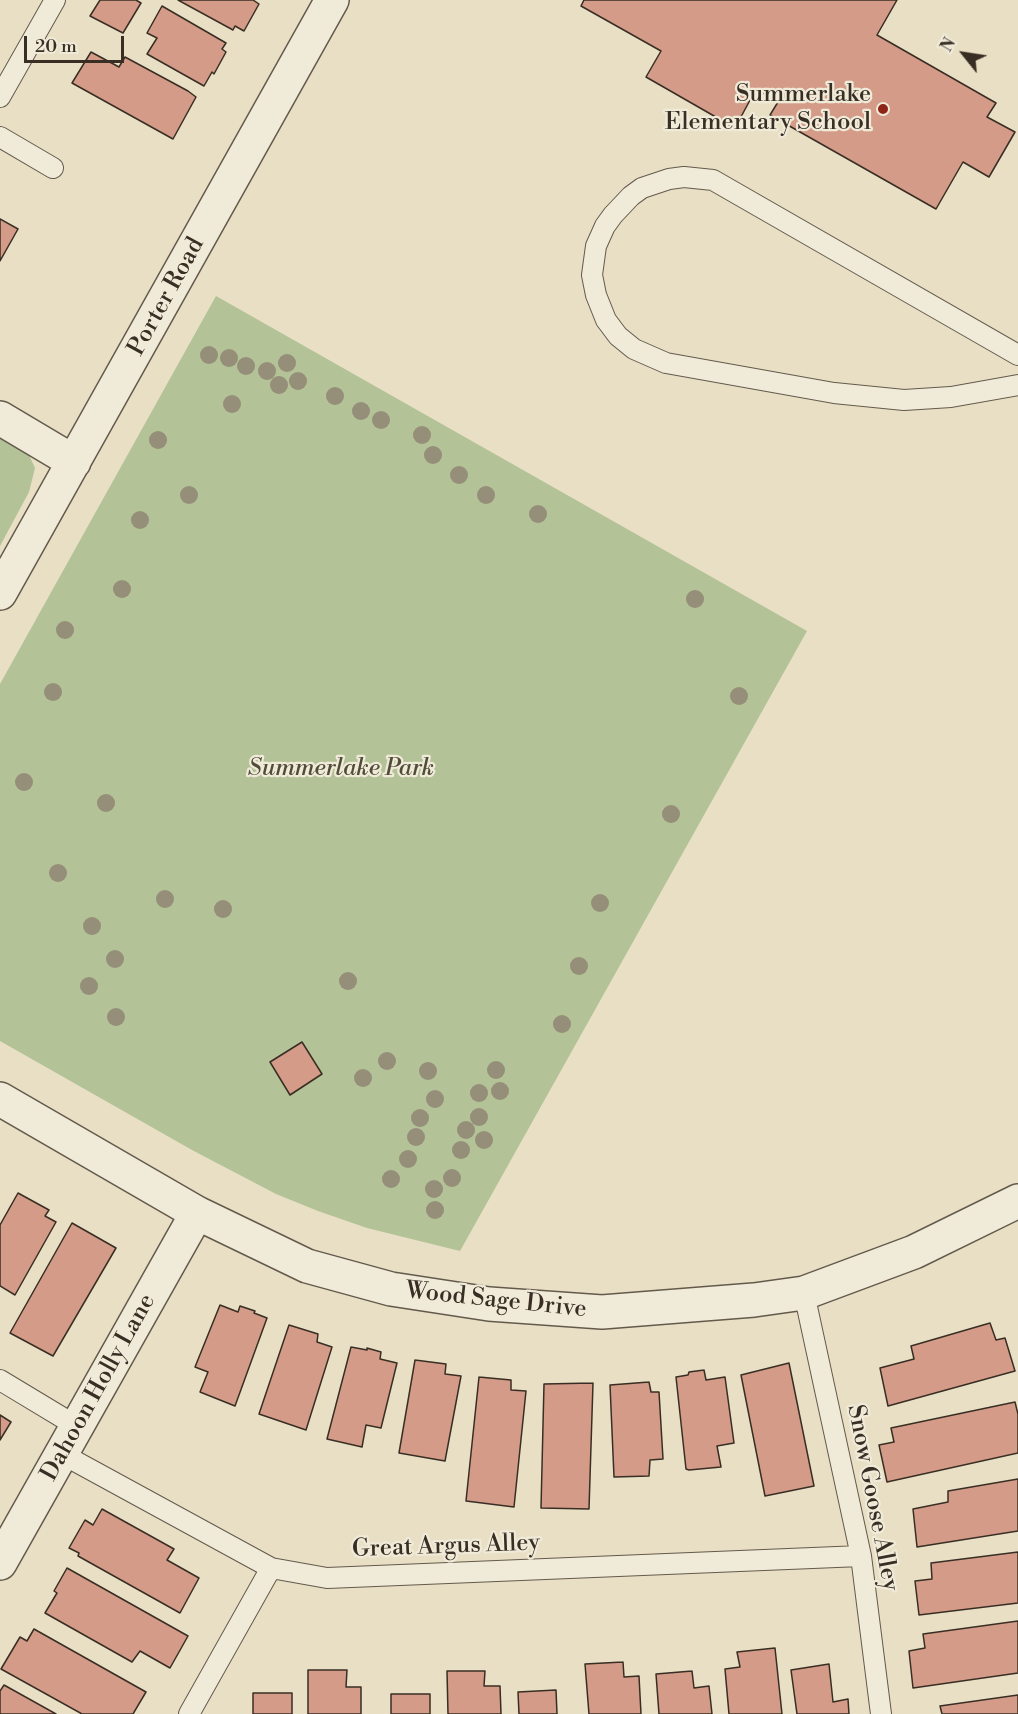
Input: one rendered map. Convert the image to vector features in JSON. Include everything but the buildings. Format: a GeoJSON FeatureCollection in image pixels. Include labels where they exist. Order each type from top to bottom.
{"type":"FeatureCollection","features":[{"type":"Feature","properties":{"kind":"street","name":"Porter Road"},"geometry":{"type":"LineString","coordinates":[[0,593],[332,0]]}},
{"type":"Feature","properties":{"kind":"street"},"geometry":{"type":"LineString","coordinates":[[0,418],[74,462]]}},
{"type":"Feature","properties":{"kind":"street","name":"Wood Sage Drive"},"geometry":{"type":"LineString","coordinates":[[0,1100],[197,1213],[307,1266],[391,1288],[489,1304],[602,1312],[754,1300],[804,1293],[914,1252],[1018,1201]]}},
{"type":"Feature","properties":{"kind":"street","name":"Dahoon Holly Lane"},"geometry":{"type":"LineString","coordinates":[[0,1563],[197,1213]]}},
{"type":"Feature","properties":{"kind":"lane"},"geometry":{"type":"LineString","coordinates":[[0,97],[55,0]]}},
{"type":"Feature","properties":{"kind":"lane"},"geometry":{"type":"LineString","coordinates":[[0,138],[53,168]]}},
{"type":"Feature","properties":{"kind":"lane"},"geometry":{"type":"LineString","coordinates":[[1018,355],[713,180],[684,177],[669,179],[642,189],[631,196],[613,215],[596,246],[592,275],[596,295],[606,320],[626,343],[666,363],[834,393],[904,400],[951,397],[1018,385]]}},
{"type":"Feature","properties":{"kind":"lane","name":"Snow Goose Alley"},"geometry":{"type":"LineString","coordinates":[[804,1293],[861,1556],[881,1714]]}},
{"type":"Feature","properties":{"kind":"lane","name":"Great Argus Alley"},"geometry":{"type":"LineString","coordinates":[[0,1380],[70,1441],[271,1568],[327,1578],[861,1556]]}},
{"type":"Feature","properties":{"kind":"lane"},"geometry":{"type":"LineString","coordinates":[[189,1714],[271,1568]]}},
{"type":"Feature","properties":{"kind":"green space","name":"Summerlake Park"},"geometry":{"type":"Polygon","coordinates":[[[216,296],[807,631],[460,1251],[367,1228],[276,1194],[192,1150],[0,1041],[0,684],[216,296]]]}},
{"type":"Feature","properties":{"kind":"green space"},"geometry":{"type":"Polygon","coordinates":[[[0,432],[28,453],[35,468],[29,492],[0,546],[0,432]]]}},
{"type":"Feature","properties":{"kind":"place","name":"Summerlake Elementary School"},"geometry":{"type":"Point","coordinates":[883,109]}}]}
